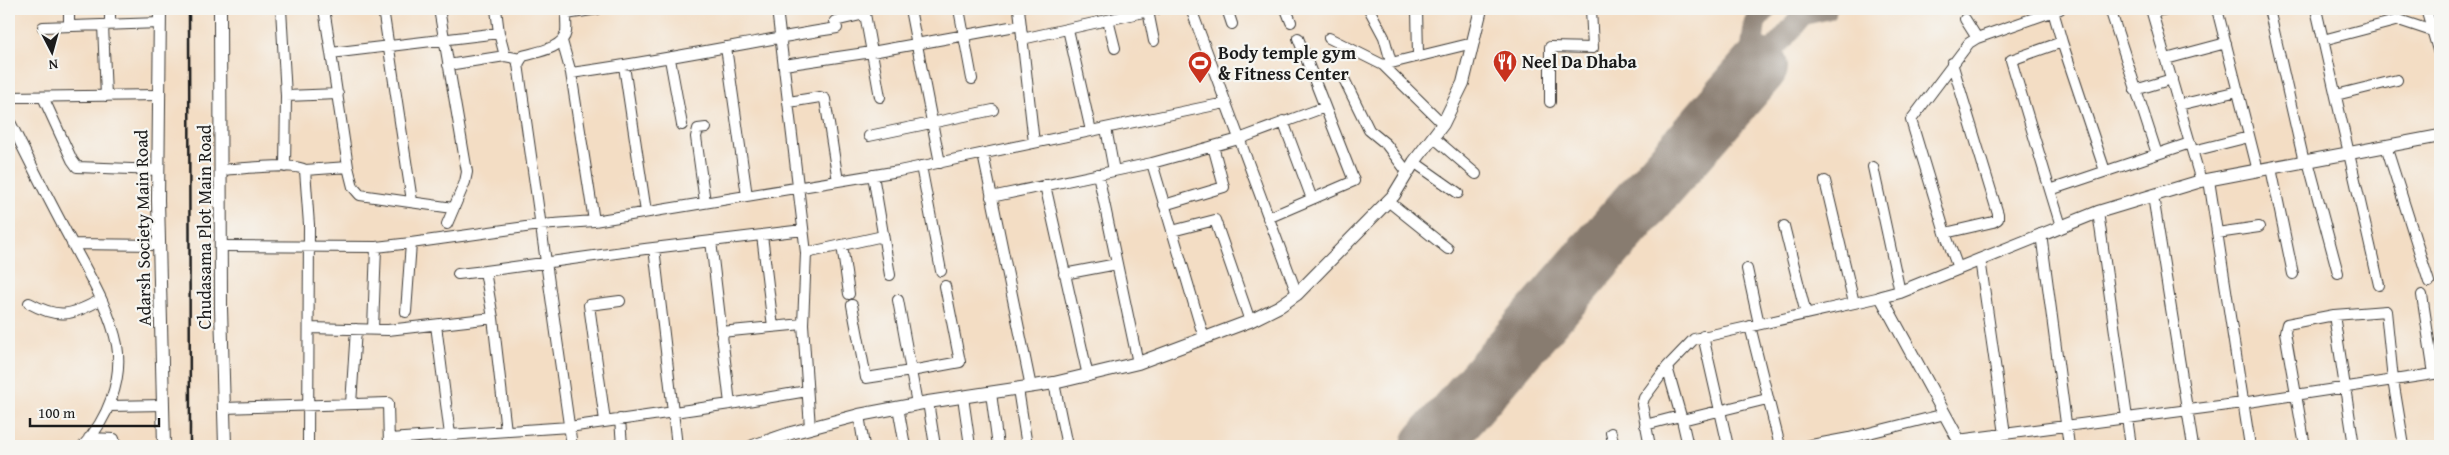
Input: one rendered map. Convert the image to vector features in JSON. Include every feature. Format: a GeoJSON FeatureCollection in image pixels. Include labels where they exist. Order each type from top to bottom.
{"type":"FeatureCollection","features":[{"type":"Feature","properties":{"kind":"street"},"geometry":{"type":"LineString","coordinates":[[69,9],[69,26]]}},
{"type":"Feature","properties":{"kind":"street"},"geometry":{"type":"LineString","coordinates":[[106,96],[107,25],[110,9]]}},
{"type":"Feature","properties":{"kind":"street","name":"Adarsh Society Main Road"},"geometry":{"type":"LineString","coordinates":[[160,9],[159,170],[164,446]]}},
{"type":"Feature","properties":{"kind":"street","name":"Chudasama Plot Main Road"},"geometry":{"type":"LineString","coordinates":[[220,9],[224,446]]}},
{"type":"Feature","properties":{"kind":"street"},"geometry":{"type":"LineString","coordinates":[[281,9],[286,96],[285,167]]}},
{"type":"Feature","properties":{"kind":"street"},"geometry":{"type":"LineString","coordinates":[[324,9],[348,167],[353,187],[360,195],[453,208]]}},
{"type":"Feature","properties":{"kind":"street"},"geometry":{"type":"LineString","coordinates":[[383,9],[412,201]]}},
{"type":"Feature","properties":{"kind":"street"},"geometry":{"type":"LineString","coordinates":[[439,9],[467,172],[465,182],[447,224]]}},
{"type":"Feature","properties":{"kind":"street"},"geometry":{"type":"LineString","coordinates":[[496,9],[499,33],[505,56]]}},
{"type":"Feature","properties":{"kind":"street"},"geometry":{"type":"LineString","coordinates":[[572,446],[518,64],[523,56],[552,47],[562,41],[566,34],[566,11],[598,9]]}},
{"type":"Feature","properties":{"kind":"street"},"geometry":{"type":"LineString","coordinates":[[778,9],[806,253],[803,324],[810,428]]}},
{"type":"Feature","properties":{"kind":"street"},"geometry":{"type":"LineString","coordinates":[[910,9],[940,163]]}},
{"type":"Feature","properties":{"kind":"street"},"geometry":{"type":"LineString","coordinates":[[959,9],[972,79]]}},
{"type":"Feature","properties":{"kind":"street"},"geometry":{"type":"LineString","coordinates":[[1019,9],[1034,143]]}},
{"type":"Feature","properties":{"kind":"street"},"geometry":{"type":"LineString","coordinates":[[1190,9],[1297,294]]}},
{"type":"Feature","properties":{"kind":"street"},"geometry":{"type":"LineString","coordinates":[[1227,9],[1232,24]]}},
{"type":"Feature","properties":{"kind":"street"},"geometry":{"type":"LineString","coordinates":[[1286,9],[1291,22]]}},
{"type":"Feature","properties":{"kind":"street"},"geometry":{"type":"LineString","coordinates":[[1369,9],[1384,37],[1387,64]]}},
{"type":"Feature","properties":{"kind":"street"},"geometry":{"type":"LineString","coordinates":[[1417,9],[1418,55]]}},
{"type":"Feature","properties":{"kind":"street"},"geometry":{"type":"LineString","coordinates":[[753,446],[859,415],[898,407],[1054,383],[1138,363],[1250,321],[1280,306],[1297,294],[1388,201],[1443,124],[1463,83],[1481,9]]}},
{"type":"Feature","properties":{"kind":"street"},"geometry":{"type":"LineString","coordinates":[[1550,102],[1550,48],[1593,48],[1591,9]]}},
{"type":"Feature","properties":{"kind":"street"},"geometry":{"type":"LineString","coordinates":[[2110,9],[2156,154]]}},
{"type":"Feature","properties":{"kind":"street"},"geometry":{"type":"LineString","coordinates":[[2167,9],[2152,10],[2191,147],[2205,181],[2217,233],[2250,446]]}},
{"type":"Feature","properties":{"kind":"street"},"geometry":{"type":"LineString","coordinates":[[2217,9],[2258,171]]}},
{"type":"Feature","properties":{"kind":"street"},"geometry":{"type":"LineString","coordinates":[[2268,9],[2306,162],[2338,273]]}},
{"type":"Feature","properties":{"kind":"street"},"geometry":{"type":"LineString","coordinates":[[2316,9],[2379,285]]}},
{"type":"Feature","properties":{"kind":"street"},"geometry":{"type":"LineString","coordinates":[[2426,9],[2440,57]]}},
{"type":"Feature","properties":{"kind":"street"},"geometry":{"type":"LineString","coordinates":[[1022,39],[1153,10],[1154,41]]}},
{"type":"Feature","properties":{"kind":"street"},"geometry":{"type":"LineString","coordinates":[[1958,268],[1945,233],[1911,120],[1962,50],[1977,38],[2029,13],[2056,10],[2062,42],[2105,172]]}},
{"type":"Feature","properties":{"kind":"street"},"geometry":{"type":"LineString","coordinates":[[571,73],[624,66],[780,37],[836,24],[864,14],[880,97]]}},
{"type":"Feature","properties":{"kind":"street"},"geometry":{"type":"LineString","coordinates":[[1966,19],[1977,38]]}},
{"type":"Feature","properties":{"kind":"street"},"geometry":{"type":"LineString","coordinates":[[1108,20],[1115,48]]}},
{"type":"Feature","properties":{"kind":"street"},"geometry":{"type":"LineString","coordinates":[[2323,40],[2399,20],[2432,31]]}},
{"type":"Feature","properties":{"kind":"street"},"geometry":{"type":"LineString","coordinates":[[43,27],[160,24]]}},
{"type":"Feature","properties":{"kind":"street"},"geometry":{"type":"LineString","coordinates":[[784,64],[872,52],[1021,25]]}},
{"type":"Feature","properties":{"kind":"street"},"geometry":{"type":"LineString","coordinates":[[1068,29],[1091,131]]}},
{"type":"Feature","properties":{"kind":"street"},"geometry":{"type":"LineString","coordinates":[[331,53],[499,33]]}},
{"type":"Feature","properties":{"kind":"street"},"geometry":{"type":"LineString","coordinates":[[1268,218],[1354,181],[1298,38]]}},
{"type":"Feature","properties":{"kind":"street"},"geometry":{"type":"LineString","coordinates":[[1329,38],[1387,64],[1443,124]]}},
{"type":"Feature","properties":{"kind":"street"},"geometry":{"type":"LineString","coordinates":[[562,41],[571,73],[594,221]]}},
{"type":"Feature","properties":{"kind":"street"},"geometry":{"type":"LineString","coordinates":[[2061,226],[2011,60],[2062,42]]}},
{"type":"Feature","properties":{"kind":"street"},"geometry":{"type":"LineString","coordinates":[[1387,64],[1473,43]]}},
{"type":"Feature","properties":{"kind":"street"},"geometry":{"type":"LineString","coordinates":[[2166,59],[2226,43]]}},
{"type":"Feature","properties":{"kind":"street"},"geometry":{"type":"LineString","coordinates":[[726,47],[747,196]]}},
{"type":"Feature","properties":{"kind":"street"},"geometry":{"type":"LineString","coordinates":[[448,65],[505,56],[520,59]]}},
{"type":"Feature","properties":{"kind":"street"},"geometry":{"type":"LineString","coordinates":[[670,58],[682,125]]}},
{"type":"Feature","properties":{"kind":"street"},"geometry":{"type":"LineString","coordinates":[[1945,233],[1993,222],[1998,219],[1952,63]]}},
{"type":"Feature","properties":{"kind":"street"},"geometry":{"type":"LineString","coordinates":[[624,66],[646,212]]}},
{"type":"Feature","properties":{"kind":"street"},"geometry":{"type":"LineString","coordinates":[[1344,79],[1369,130],[1411,167],[1458,193]]}},
{"type":"Feature","properties":{"kind":"street"},"geometry":{"type":"LineString","coordinates":[[2135,90],[2172,79]]}},
{"type":"Feature","properties":{"kind":"street"},"geometry":{"type":"LineString","coordinates":[[2336,95],[2398,80]]}},
{"type":"Feature","properties":{"kind":"street"},"geometry":{"type":"LineString","coordinates":[[2179,105],[2238,91]]}},
{"type":"Feature","properties":{"kind":"street"},"geometry":{"type":"LineString","coordinates":[[286,96],[338,94]]}},
{"type":"Feature","properties":{"kind":"street"},"geometry":{"type":"LineString","coordinates":[[9,97],[160,95]]}},
{"type":"Feature","properties":{"kind":"street"},"geometry":{"type":"LineString","coordinates":[[43,97],[77,167],[159,170]]}},
{"type":"Feature","properties":{"kind":"street"},"geometry":{"type":"LineString","coordinates":[[789,102],[820,97],[825,99],[838,181]]}},
{"type":"Feature","properties":{"kind":"street"},"geometry":{"type":"LineString","coordinates":[[222,246],[376,247],[410,244],[540,225],[594,221],[940,163],[1225,103]]}},
{"type":"Feature","properties":{"kind":"street"},"geometry":{"type":"LineString","coordinates":[[991,197],[1152,163],[1238,139],[1325,107]]}},
{"type":"Feature","properties":{"kind":"street"},"geometry":{"type":"LineString","coordinates":[[869,136],[992,110]]}},
{"type":"Feature","properties":{"kind":"street"},"geometry":{"type":"LineString","coordinates":[[9,120],[100,300],[109,319],[117,346],[117,382],[109,406],[86,442]]}},
{"type":"Feature","properties":{"kind":"street"},"geometry":{"type":"LineString","coordinates":[[1283,121],[1312,199]]}},
{"type":"Feature","properties":{"kind":"street"},"geometry":{"type":"LineString","coordinates":[[705,202],[696,137],[698,129],[706,128]]}},
{"type":"Feature","properties":{"kind":"street"},"geometry":{"type":"LineString","coordinates":[[1106,128],[1114,171]]}},
{"type":"Feature","properties":{"kind":"street"},"geometry":{"type":"LineString","coordinates":[[1650,446],[1642,405],[1644,398],[1688,344],[1702,336],[1900,292],[2098,212],[2205,181],[2440,136]]}},
{"type":"Feature","properties":{"kind":"street"},"geometry":{"type":"LineString","coordinates":[[2050,190],[2156,154],[2249,137]]}},
{"type":"Feature","properties":{"kind":"street"},"geometry":{"type":"LineString","coordinates":[[1433,138],[1476,174]]}},
{"type":"Feature","properties":{"kind":"street"},"geometry":{"type":"LineString","coordinates":[[1164,205],[1224,187],[1213,146]]}},
{"type":"Feature","properties":{"kind":"street"},"geometry":{"type":"LineString","coordinates":[[2386,146],[2429,282]]}},
{"type":"Feature","properties":{"kind":"street"},"geometry":{"type":"LineString","coordinates":[[983,154],[1031,387]]}},
{"type":"Feature","properties":{"kind":"street"},"geometry":{"type":"LineString","coordinates":[[1152,163],[1204,338]]}},
{"type":"Feature","properties":{"kind":"street"},"geometry":{"type":"LineString","coordinates":[[921,166],[942,271]]}},
{"type":"Feature","properties":{"kind":"street"},"geometry":{"type":"LineString","coordinates":[[222,170],[285,167],[302,168],[305,170],[348,167]]}},
{"type":"Feature","properties":{"kind":"street"},"geometry":{"type":"LineString","coordinates":[[1873,167],[1900,292]]}},
{"type":"Feature","properties":{"kind":"street"},"geometry":{"type":"LineString","coordinates":[[2271,168],[2293,274]]}},
{"type":"Feature","properties":{"kind":"street"},"geometry":{"type":"LineString","coordinates":[[305,170],[309,248],[308,446]]}},
{"type":"Feature","properties":{"kind":"street"},"geometry":{"type":"LineString","coordinates":[[1098,174],[1138,363]]}},
{"type":"Feature","properties":{"kind":"street"},"geometry":{"type":"LineString","coordinates":[[873,175],[890,275]]}},
{"type":"Feature","properties":{"kind":"street"},"geometry":{"type":"LineString","coordinates":[[1825,181],[1854,303]]}},
{"type":"Feature","properties":{"kind":"street"},"geometry":{"type":"LineString","coordinates":[[1045,185],[1088,376]]}},
{"type":"Feature","properties":{"kind":"street"},"geometry":{"type":"LineString","coordinates":[[2153,196],[2193,446]]}},
{"type":"Feature","properties":{"kind":"street"},"geometry":{"type":"LineString","coordinates":[[1388,201],[1448,249]]}},
{"type":"Feature","properties":{"kind":"street"},"geometry":{"type":"LineString","coordinates":[[2098,212],[2131,446]]}},
{"type":"Feature","properties":{"kind":"street"},"geometry":{"type":"LineString","coordinates":[[1172,232],[1216,220],[1250,321]]}},
{"type":"Feature","properties":{"kind":"street"},"geometry":{"type":"LineString","coordinates":[[1784,226],[1806,314]]}},
{"type":"Feature","properties":{"kind":"street"},"geometry":{"type":"LineString","coordinates":[[2217,233],[2259,228]]}},
{"type":"Feature","properties":{"kind":"street"},"geometry":{"type":"LineString","coordinates":[[458,274],[804,230]]}},
{"type":"Feature","properties":{"kind":"street"},"geometry":{"type":"LineString","coordinates":[[2042,234],[2069,446]]}},
{"type":"Feature","properties":{"kind":"street"},"geometry":{"type":"LineString","coordinates":[[762,235],[773,327]]}},
{"type":"Feature","properties":{"kind":"street"},"geometry":{"type":"LineString","coordinates":[[806,253],[883,236]]}},
{"type":"Feature","properties":{"kind":"street"},"geometry":{"type":"LineString","coordinates":[[711,241],[730,404]]}},
{"type":"Feature","properties":{"kind":"street"},"geometry":{"type":"LineString","coordinates":[[72,244],[160,245]]}},
{"type":"Feature","properties":{"kind":"street"},"geometry":{"type":"LineString","coordinates":[[406,312],[410,244]]}},
{"type":"Feature","properties":{"kind":"street"},"geometry":{"type":"LineString","coordinates":[[842,245],[849,294]]}},
{"type":"Feature","properties":{"kind":"street"},"geometry":{"type":"LineString","coordinates":[[373,329],[376,247]]}},
{"type":"Feature","properties":{"kind":"street"},"geometry":{"type":"LineString","coordinates":[[654,248],[677,446]]}},
{"type":"Feature","properties":{"kind":"street"},"geometry":{"type":"LineString","coordinates":[[1980,259],[2001,446]]}},
{"type":"Feature","properties":{"kind":"street"},"geometry":{"type":"LineString","coordinates":[[1064,274],[1117,264]]}},
{"type":"Feature","properties":{"kind":"street"},"geometry":{"type":"LineString","coordinates":[[1747,269],[1754,325],[1767,399],[1780,446]]}},
{"type":"Feature","properties":{"kind":"street"},"geometry":{"type":"LineString","coordinates":[[485,271],[506,431]]}},
{"type":"Feature","properties":{"kind":"street"},"geometry":{"type":"LineString","coordinates":[[852,305],[866,378],[960,362],[945,286]]}},
{"type":"Feature","properties":{"kind":"street"},"geometry":{"type":"LineString","coordinates":[[1881,297],[1960,443],[2000,434],[2243,403],[2437,373],[2422,295]]}},
{"type":"Feature","properties":{"kind":"street"},"geometry":{"type":"LineString","coordinates":[[29,303],[50,314],[60,316],[83,310],[100,300]]}},
{"type":"Feature","properties":{"kind":"street"},"geometry":{"type":"LineString","coordinates":[[898,300],[911,371],[923,403],[935,446]]}},
{"type":"Feature","properties":{"kind":"street"},"geometry":{"type":"LineString","coordinates":[[605,422],[589,305],[620,301]]}},
{"type":"Feature","properties":{"kind":"street"},"geometry":{"type":"LineString","coordinates":[[2305,446],[2285,332],[2287,324],[2334,315],[2386,311],[2393,380],[2404,446]]}},
{"type":"Feature","properties":{"kind":"street"},"geometry":{"type":"LineString","coordinates":[[2334,315],[2354,446]]}},
{"type":"Feature","properties":{"kind":"street"},"geometry":{"type":"LineString","coordinates":[[309,328],[373,329],[436,325],[492,318]]}},
{"type":"Feature","properties":{"kind":"street"},"geometry":{"type":"LineString","coordinates":[[721,332],[803,324]]}},
{"type":"Feature","properties":{"kind":"street"},"geometry":{"type":"LineString","coordinates":[[436,325],[450,435]]}},
{"type":"Feature","properties":{"kind":"street"},"geometry":{"type":"LineString","coordinates":[[351,404],[356,329]]}},
{"type":"Feature","properties":{"kind":"street"},"geometry":{"type":"LineString","coordinates":[[1702,336],[1728,446]]}},
{"type":"Feature","properties":{"kind":"street"},"geometry":{"type":"LineString","coordinates":[[1667,368],[1688,446]]}},
{"type":"Feature","properties":{"kind":"street"},"geometry":{"type":"LineString","coordinates":[[1054,383],[1067,446]]}},
{"type":"Feature","properties":{"kind":"street"},"geometry":{"type":"LineString","coordinates":[[1018,389],[1027,446]]}},
{"type":"Feature","properties":{"kind":"street"},"geometry":{"type":"LineString","coordinates":[[224,408],[388,403],[389,443],[450,435],[605,422],[807,391]]}},
{"type":"Feature","properties":{"kind":"street"},"geometry":{"type":"LineString","coordinates":[[991,393],[998,446]]}},
{"type":"Feature","properties":{"kind":"street"},"geometry":{"type":"LineString","coordinates":[[963,397],[970,446]]}},
{"type":"Feature","properties":{"kind":"street"},"geometry":{"type":"LineString","coordinates":[[1645,425],[1767,399]]}},
{"type":"Feature","properties":{"kind":"street"},"geometry":{"type":"LineString","coordinates":[[109,406],[163,405]]}},
{"type":"Feature","properties":{"kind":"street"},"geometry":{"type":"LineString","coordinates":[[898,407],[906,446]]}},
{"type":"Feature","properties":{"kind":"street"},"geometry":{"type":"LineString","coordinates":[[1806,446],[1849,442],[1945,414]]}},
{"type":"Feature","properties":{"kind":"street"},"geometry":{"type":"LineString","coordinates":[[859,415],[864,446]]}},
{"type":"Feature","properties":{"kind":"street"},"geometry":{"type":"LineString","coordinates":[[620,419],[622,446]]}},
{"type":"Feature","properties":{"kind":"street"},"geometry":{"type":"LineString","coordinates":[[1611,433],[1614,446]]}},
{"type":"Feature","properties":{"kind":"street"},"geometry":{"type":"LineString","coordinates":[[86,442],[108,438],[114,439],[116,446]]}},
{"type":"Feature","properties":{"kind":"taxiway"},"geometry":{"type":"LineString","coordinates":[[1748,80],[1755,22],[1766,9]]}},
{"type":"Feature","properties":{"kind":"taxiway"},"geometry":{"type":"LineString","coordinates":[[1759,67],[1804,14],[1826,9]]}},
{"type":"Feature","properties":{"kind":"runway"},"geometry":{"type":"LineString","coordinates":[[1430,446],[1759,67]]}},
{"type":"Feature","properties":{"kind":"railway"},"geometry":{"type":"LineString","coordinates":[[189,9],[190,446]]}},
{"type":"Feature","properties":{"kind":"place","name":"Neel Da Dhaba"},"geometry":{"type":"Point","coordinates":[1505,83]}},
{"type":"Feature","properties":{"kind":"place","name":"Body temple gym & Fitness Center"},"geometry":{"type":"Point","coordinates":[1200,84]}}]}
